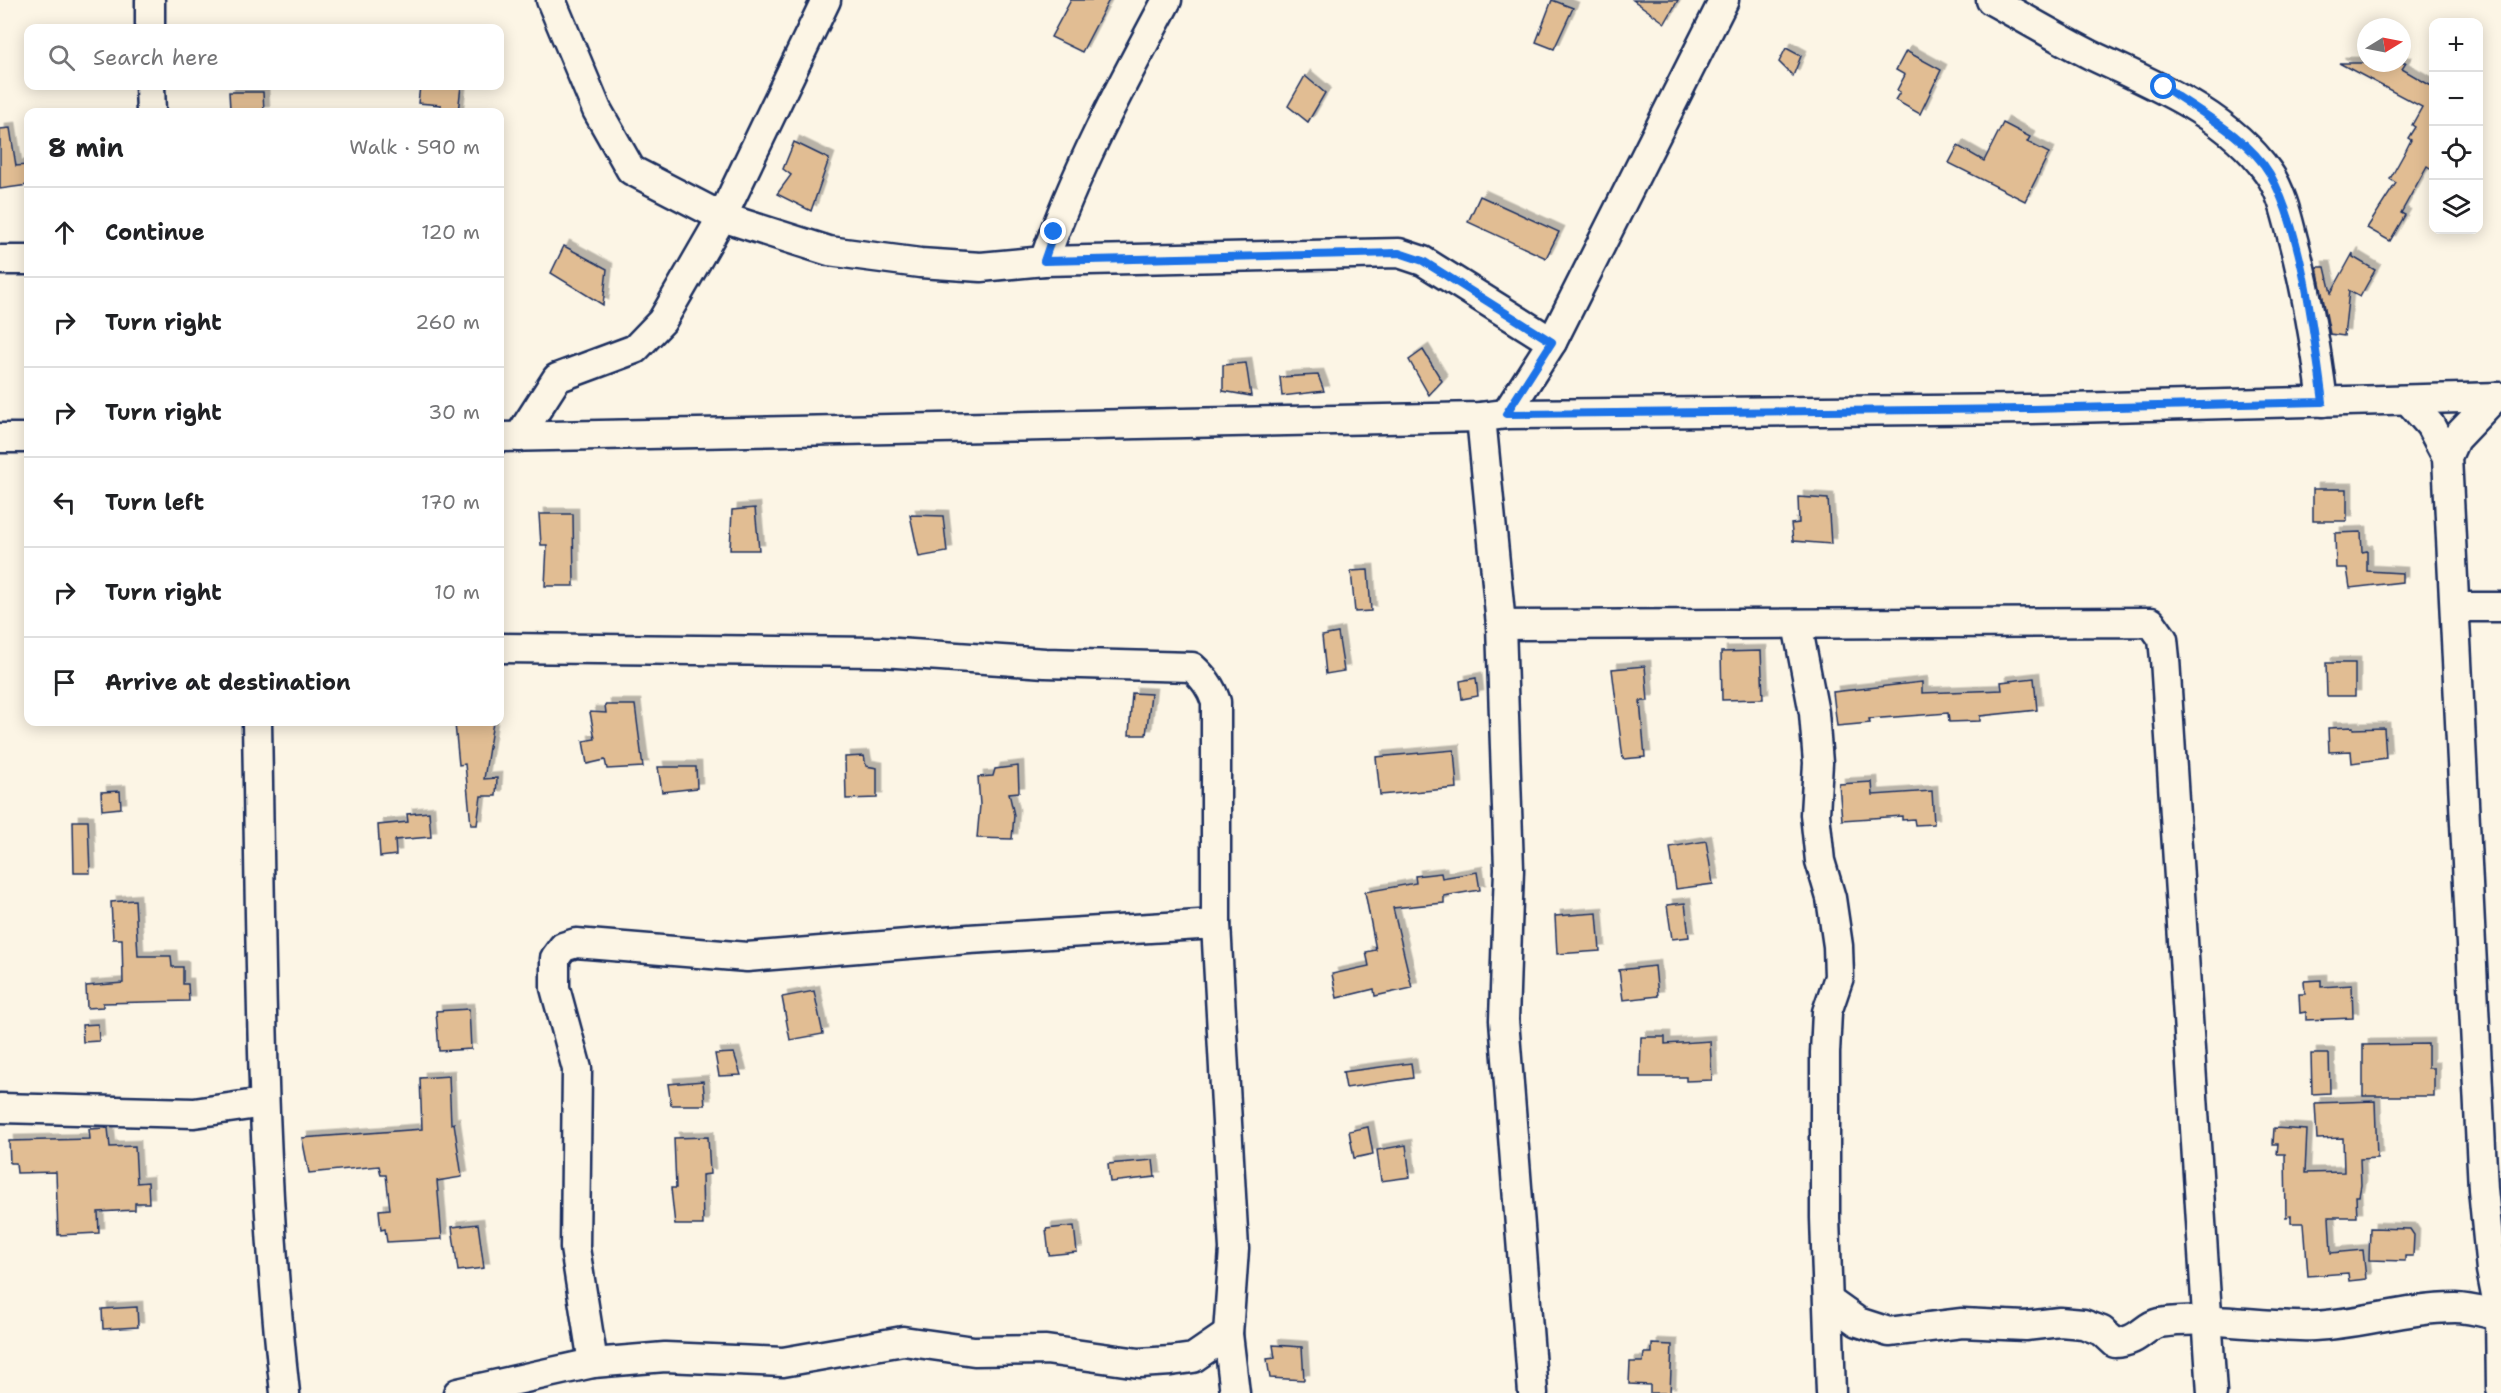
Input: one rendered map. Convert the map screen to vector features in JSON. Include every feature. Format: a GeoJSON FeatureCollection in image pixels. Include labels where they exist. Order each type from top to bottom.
{"type":"FeatureCollection","features":[{"type":"Feature","properties":{"kind":"street"},"geometry":{"type":"LineString","coordinates":[[150,0],[150,24]]}},
{"type":"Feature","properties":{"kind":"street"},"geometry":{"type":"LineString","coordinates":[[551,0],[597,111],[631,170],[722,217],[829,251],[920,263],[981,267],[1044,261],[1399,253],[1423,261],[1552,342]]}},
{"type":"Feature","properties":{"kind":"street"},"geometry":{"type":"LineString","coordinates":[[509,437],[557,378],[635,349],[663,321],[722,217],[826,0]]}},
{"type":"Feature","properties":{"kind":"street"},"geometry":{"type":"LineString","coordinates":[[1044,261],[1054,232],[1128,72],[1167,0]]}},
{"type":"Feature","properties":{"kind":"street"},"geometry":{"type":"LineString","coordinates":[[1533,1393],[1504,1020],[1509,870],[1494,416],[1552,342],[1724,0]]}},
{"type":"Feature","properties":{"kind":"street"},"geometry":{"type":"LineString","coordinates":[[1991,0],[2091,54],[2164,87],[2237,137],[2269,173],[2286,213],[2299,264],[2311,315],[2323,402]]}},
{"type":"Feature","properties":{"kind":"street"},"geometry":{"type":"LineString","coordinates":[[150,90],[151,108]]}},
{"type":"Feature","properties":{"kind":"street"},"geometry":{"type":"LineString","coordinates":[[0,260],[24,260]]}},
{"type":"Feature","properties":{"kind":"street"},"geometry":{"type":"LineString","coordinates":[[509,437],[1494,416],[2031,409],[2498,397]]}},
{"type":"Feature","properties":{"kind":"street"},"geometry":{"type":"LineString","coordinates":[[2447,457],[2455,439],[2498,397]]}},
{"type":"Feature","properties":{"kind":"street"},"geometry":{"type":"LineString","coordinates":[[2408,400],[2430,425],[2447,457],[2483,1189],[2491,1270],[2500,1316],[2501,1389]]}},
{"type":"Feature","properties":{"kind":"street"},"geometry":{"type":"LineString","coordinates":[[0,438],[24,438]]}},
{"type":"Feature","properties":{"kind":"street"},"geometry":{"type":"LineString","coordinates":[[2455,608],[2501,607]]}},
{"type":"Feature","properties":{"kind":"street"},"geometry":{"type":"LineString","coordinates":[[1501,625],[2151,622],[2163,639],[2212,1393]]}},
{"type":"Feature","properties":{"kind":"street"},"geometry":{"type":"LineString","coordinates":[[1797,624],[1814,713],[1818,763],[1815,814],[1820,861],[1831,898],[1838,946],[1839,977],[1827,1012],[1825,1053],[1825,1218],[1830,1302],[1831,1393]]}},
{"type":"Feature","properties":{"kind":"street"},"geometry":{"type":"LineString","coordinates":[[504,648],[882,652],[1045,663],[1192,667],[1211,687],[1216,702],[1216,924],[1234,1249],[1228,1334],[1235,1393]]}},
{"type":"Feature","properties":{"kind":"street"},"geometry":{"type":"LineString","coordinates":[[257,726],[263,1103],[277,1321],[285,1393]]}},
{"type":"Feature","properties":{"kind":"street"},"geometry":{"type":"LineString","coordinates":[[594,1363],[575,1248],[578,1069],[555,988],[555,958],[563,947],[576,943],[747,957],[969,939],[1216,924]]}},
{"type":"Feature","properties":{"kind":"street"},"geometry":{"type":"LineString","coordinates":[[0,1108],[194,1113],[263,1103]]}},
{"type":"Feature","properties":{"kind":"street"},"geometry":{"type":"LineString","coordinates":[[1830,1302],[1858,1322],[1888,1332],[1962,1323],[2025,1326],[2060,1322],[2083,1324],[2102,1331],[2115,1343],[2130,1342],[2156,1323],[2206,1321],[2259,1326],[2317,1326],[2411,1311],[2458,1308],[2500,1316]]}},
{"type":"Feature","properties":{"kind":"street"},"geometry":{"type":"LineString","coordinates":[[458,1393],[594,1363],[665,1357],[783,1362],[903,1341],[974,1351],[1046,1350],[1139,1363],[1193,1358],[1228,1334]]}},
{"type":"Feature","properties":{"kind":"building"},"geometry":{"type":"Polygon","coordinates":[[[1071,0],[1109,0],[1082,52],[1051,37],[1071,0]]]}},
{"type":"Feature","properties":{"kind":"building"},"geometry":{"type":"Polygon","coordinates":[[[1552,0],[1573,8],[1554,49],[1536,42],[1552,0]]]}},
{"type":"Feature","properties":{"kind":"building"},"geometry":{"type":"Polygon","coordinates":[[[1633,0],[1678,0],[1665,23],[1633,0]]]}},
{"type":"Feature","properties":{"kind":"building"},"geometry":{"type":"Polygon","coordinates":[[[1786,48],[1801,56],[1793,76],[1779,62],[1786,48]]]}},
{"type":"Feature","properties":{"kind":"building"},"geometry":{"type":"Polygon","coordinates":[[[1906,51],[1941,70],[1920,114],[1895,100],[1900,92],[1897,90],[1905,75],[1896,70],[1906,51]]]}},
{"type":"Feature","properties":{"kind":"building"},"geometry":{"type":"Polygon","coordinates":[[[2339,63],[2357,63],[2357,72],[2407,72],[2429,85],[2429,167],[2427,166],[2401,213],[2405,215],[2390,241],[2367,228],[2396,183],[2390,179],[2411,140],[2408,138],[2415,127],[2412,125],[2422,107],[2339,63]]]}},
{"type":"Feature","properties":{"kind":"building"},"geometry":{"type":"Polygon","coordinates":[[[1305,76],[1325,93],[1308,122],[1288,106],[1305,76]]]}},
{"type":"Feature","properties":{"kind":"building"},"geometry":{"type":"Polygon","coordinates":[[[420,90],[461,90],[458,108],[441,108],[441,105],[418,103],[420,90]]]}},
{"type":"Feature","properties":{"kind":"building"},"geometry":{"type":"Polygon","coordinates":[[[229,92],[263,92],[264,108],[230,108],[229,92]]]}},
{"type":"Feature","properties":{"kind":"building"},"geometry":{"type":"Polygon","coordinates":[[[2003,123],[2030,137],[2027,142],[2049,153],[2025,201],[1949,163],[1958,146],[1984,161],[2003,123]]]}},
{"type":"Feature","properties":{"kind":"building"},"geometry":{"type":"Polygon","coordinates":[[[10,128],[16,166],[24,165],[24,186],[0,189],[0,129],[10,128]]]}},
{"type":"Feature","properties":{"kind":"building"},"geometry":{"type":"Polygon","coordinates":[[[794,142],[829,159],[811,211],[777,194],[791,175],[783,169],[794,142]]]}},
{"type":"Feature","properties":{"kind":"building"},"geometry":{"type":"Polygon","coordinates":[[[1480,196],[1559,232],[1546,258],[1468,222],[1480,196]]]}},
{"type":"Feature","properties":{"kind":"building"},"geometry":{"type":"Polygon","coordinates":[[[564,246],[607,269],[603,305],[551,273],[564,246]]]}},
{"type":"Feature","properties":{"kind":"building"},"geometry":{"type":"Polygon","coordinates":[[[2353,253],[2353,257],[2375,270],[2360,297],[2349,291],[2344,336],[2330,334],[2317,267],[2325,267],[2331,293],[2353,253]]]}},
{"type":"Feature","properties":{"kind":"building"},"geometry":{"type":"Polygon","coordinates":[[[1423,350],[1442,381],[1429,395],[1409,360],[1423,350]]]}},
{"type":"Feature","properties":{"kind":"building"},"geometry":{"type":"Polygon","coordinates":[[[1246,363],[1251,396],[1223,391],[1223,365],[1246,363]]]}},
{"type":"Feature","properties":{"kind":"building"},"geometry":{"type":"Polygon","coordinates":[[[1318,375],[1324,391],[1282,396],[1280,377],[1318,375]]]}},
{"type":"Feature","properties":{"kind":"building"},"geometry":{"type":"Polygon","coordinates":[[[2313,489],[2347,489],[2347,521],[2313,521],[2313,489]]]}},
{"type":"Feature","properties":{"kind":"building"},"geometry":{"type":"Polygon","coordinates":[[[1798,497],[1828,499],[1831,544],[1793,541],[1791,524],[1799,523],[1798,497]]]}},
{"type":"Feature","properties":{"kind":"building"},"geometry":{"type":"Polygon","coordinates":[[[755,508],[759,550],[730,550],[732,510],[755,508]]]}},
{"type":"Feature","properties":{"kind":"building"},"geometry":{"type":"Polygon","coordinates":[[[539,514],[573,514],[574,586],[545,586],[547,545],[541,545],[539,514]]]}},
{"type":"Feature","properties":{"kind":"building"},"geometry":{"type":"Polygon","coordinates":[[[910,515],[943,516],[947,552],[919,557],[910,515]]]}},
{"type":"Feature","properties":{"kind":"building"},"geometry":{"type":"Polygon","coordinates":[[[2361,532],[2362,552],[2367,551],[2367,571],[2402,573],[2402,582],[2350,588],[2347,568],[2336,568],[2335,533],[2361,532]]]}},
{"type":"Feature","properties":{"kind":"building"},"geometry":{"type":"Polygon","coordinates":[[[1368,570],[1371,611],[1355,612],[1351,571],[1368,570]]]}},
{"type":"Feature","properties":{"kind":"building"},"geometry":{"type":"Polygon","coordinates":[[[1338,633],[1344,671],[1326,674],[1322,636],[1338,633]]]}},
{"type":"Feature","properties":{"kind":"building"},"geometry":{"type":"Polygon","coordinates":[[[1761,651],[1763,699],[1722,700],[1721,652],[1761,651]]]}},
{"type":"Feature","properties":{"kind":"building"},"geometry":{"type":"Polygon","coordinates":[[[2326,663],[2355,663],[2355,696],[2327,696],[2326,663]]]}},
{"type":"Feature","properties":{"kind":"building"},"geometry":{"type":"Polygon","coordinates":[[[1645,666],[1648,701],[1640,701],[1645,757],[1623,759],[1612,669],[1645,666]]]}},
{"type":"Feature","properties":{"kind":"building"},"geometry":{"type":"Polygon","coordinates":[[[1476,678],[1478,696],[1462,699],[1460,681],[1476,678]]]}},
{"type":"Feature","properties":{"kind":"building"},"geometry":{"type":"Polygon","coordinates":[[[2034,678],[2037,710],[1980,716],[1980,721],[1949,722],[1948,713],[1869,719],[1870,723],[1837,726],[1833,692],[1922,682],[1922,693],[2002,690],[2001,682],[2034,678]]]}},
{"type":"Feature","properties":{"kind":"building"},"geometry":{"type":"Polygon","coordinates":[[[1132,693],[1151,694],[1146,735],[1129,735],[1132,693]]]}},
{"type":"Feature","properties":{"kind":"building"},"geometry":{"type":"Polygon","coordinates":[[[605,705],[635,705],[643,767],[607,769],[605,760],[587,764],[583,741],[595,739],[590,712],[606,713],[605,705]]]}},
{"type":"Feature","properties":{"kind":"building"},"geometry":{"type":"Polygon","coordinates":[[[455,726],[492,726],[484,779],[497,778],[496,796],[481,796],[477,825],[471,825],[465,764],[459,765],[455,726]]]}},
{"type":"Feature","properties":{"kind":"building"},"geometry":{"type":"Polygon","coordinates":[[[2353,727],[2353,729],[2384,728],[2386,758],[2352,763],[2351,751],[2329,752],[2328,728],[2353,727]]]}},
{"type":"Feature","properties":{"kind":"building"},"geometry":{"type":"Polygon","coordinates":[[[1454,750],[1457,788],[1380,795],[1376,757],[1454,750]]]}},
{"type":"Feature","properties":{"kind":"building"},"geometry":{"type":"Polygon","coordinates":[[[864,756],[866,766],[877,768],[877,798],[846,799],[845,757],[864,756]]]}},
{"type":"Feature","properties":{"kind":"building"},"geometry":{"type":"Polygon","coordinates":[[[1018,766],[1019,792],[1009,793],[1014,815],[1012,839],[977,838],[980,805],[978,777],[993,776],[995,769],[1018,766]]]}},
{"type":"Feature","properties":{"kind":"building"},"geometry":{"type":"Polygon","coordinates":[[[658,767],[696,767],[697,788],[662,792],[658,767]]]}},
{"type":"Feature","properties":{"kind":"building"},"geometry":{"type":"Polygon","coordinates":[[[1872,782],[1873,795],[1932,791],[1934,824],[1915,825],[1914,819],[1902,820],[1902,816],[1842,820],[1839,784],[1872,782]]]}},
{"type":"Feature","properties":{"kind":"building"},"geometry":{"type":"Polygon","coordinates":[[[120,791],[121,808],[102,810],[101,792],[120,791]]]}},
{"type":"Feature","properties":{"kind":"building"},"geometry":{"type":"Polygon","coordinates":[[[429,812],[431,837],[395,840],[396,855],[380,857],[378,825],[408,822],[407,814],[429,812]]]}},
{"type":"Feature","properties":{"kind":"building"},"geometry":{"type":"Polygon","coordinates":[[[73,821],[88,821],[90,873],[74,873],[73,821]]]}},
{"type":"Feature","properties":{"kind":"building"},"geometry":{"type":"Polygon","coordinates":[[[1706,841],[1713,884],[1676,889],[1670,847],[1706,841]]]}},
{"type":"Feature","properties":{"kind":"building"},"geometry":{"type":"Polygon","coordinates":[[[1477,872],[1480,890],[1444,896],[1444,903],[1393,908],[1412,988],[1375,996],[1374,989],[1337,998],[1332,974],[1369,966],[1366,952],[1376,950],[1365,892],[1416,883],[1415,876],[1441,873],[1442,878],[1477,872]]]}},
{"type":"Feature","properties":{"kind":"building"},"geometry":{"type":"Polygon","coordinates":[[[135,900],[138,956],[171,956],[172,967],[183,967],[183,984],[188,984],[189,1001],[103,1003],[103,1007],[87,1008],[86,986],[123,983],[122,939],[113,939],[111,902],[135,900]]]}},
{"type":"Feature","properties":{"kind":"building"},"geometry":{"type":"Polygon","coordinates":[[[1685,903],[1689,937],[1672,939],[1667,905],[1685,903]]]}},
{"type":"Feature","properties":{"kind":"building"},"geometry":{"type":"Polygon","coordinates":[[[1597,913],[1600,951],[1557,954],[1555,916],[1597,913]]]}},
{"type":"Feature","properties":{"kind":"building"},"geometry":{"type":"Polygon","coordinates":[[[1655,966],[1658,996],[1623,1000],[1619,970],[1655,966]]]}},
{"type":"Feature","properties":{"kind":"building"},"geometry":{"type":"Polygon","coordinates":[[[2321,980],[2321,987],[2352,985],[2353,1018],[2306,1020],[2306,1012],[2300,1013],[2299,994],[2305,994],[2304,981],[2321,980]]]}},
{"type":"Feature","properties":{"kind":"building"},"geometry":{"type":"Polygon","coordinates":[[[814,991],[823,1034],[790,1040],[782,997],[814,991]]]}},
{"type":"Feature","properties":{"kind":"building"},"geometry":{"type":"Polygon","coordinates":[[[469,1009],[471,1049],[439,1051],[436,1011],[469,1009]]]}},
{"type":"Feature","properties":{"kind":"building"},"geometry":{"type":"Polygon","coordinates":[[[98,1024],[99,1041],[83,1042],[82,1025],[98,1024]]]}},
{"type":"Feature","properties":{"kind":"building"},"geometry":{"type":"Polygon","coordinates":[[[1641,1037],[1665,1037],[1665,1044],[1710,1041],[1712,1080],[1686,1081],[1686,1077],[1640,1077],[1641,1037]]]}},
{"type":"Feature","properties":{"kind":"building"},"geometry":{"type":"Polygon","coordinates":[[[2428,1044],[2428,1068],[2434,1068],[2434,1096],[2363,1096],[2363,1045],[2428,1044]]]}},
{"type":"Feature","properties":{"kind":"building"},"geometry":{"type":"Polygon","coordinates":[[[734,1053],[741,1075],[719,1076],[715,1054],[734,1053]]]}},
{"type":"Feature","properties":{"kind":"building"},"geometry":{"type":"Polygon","coordinates":[[[2311,1054],[2329,1054],[2330,1093],[2312,1094],[2311,1054]]]}},
{"type":"Feature","properties":{"kind":"building"},"geometry":{"type":"Polygon","coordinates":[[[1411,1063],[1413,1078],[1346,1088],[1343,1072],[1411,1063]]]}},
{"type":"Feature","properties":{"kind":"building"},"geometry":{"type":"Polygon","coordinates":[[[449,1076],[451,1124],[454,1123],[462,1177],[437,1181],[442,1239],[387,1242],[385,1229],[381,1230],[379,1210],[390,1209],[386,1175],[381,1175],[379,1166],[309,1173],[302,1138],[422,1129],[420,1078],[449,1076]]]}},
{"type":"Feature","properties":{"kind":"building"},"geometry":{"type":"Polygon","coordinates":[[[703,1081],[705,1105],[671,1105],[668,1084],[703,1081]]]}},
{"type":"Feature","properties":{"kind":"building"},"geometry":{"type":"Polygon","coordinates":[[[2375,1101],[2377,1158],[2360,1159],[2361,1185],[2359,1196],[2356,1196],[2357,1217],[2329,1217],[2331,1253],[2363,1250],[2366,1279],[2349,1281],[2348,1273],[2308,1276],[2304,1223],[2291,1223],[2291,1216],[2286,1217],[2285,1154],[2277,1154],[2278,1144],[2273,1144],[2274,1128],[2307,1130],[2305,1173],[2344,1172],[2343,1138],[2317,1139],[2315,1103],[2375,1101]]]}},
{"type":"Feature","properties":{"kind":"building"},"geometry":{"type":"Polygon","coordinates":[[[1368,1127],[1373,1154],[1354,1158],[1349,1131],[1368,1127]]]}},
{"type":"Feature","properties":{"kind":"building"},"geometry":{"type":"Polygon","coordinates":[[[108,1128],[110,1147],[135,1146],[137,1183],[148,1182],[149,1203],[135,1203],[135,1210],[98,1212],[99,1233],[58,1235],[56,1172],[17,1173],[16,1163],[10,1163],[9,1141],[90,1139],[89,1129],[108,1128]]]}},
{"type":"Feature","properties":{"kind":"building"},"geometry":{"type":"Polygon","coordinates":[[[708,1137],[710,1174],[702,1175],[703,1225],[675,1225],[671,1188],[676,1188],[674,1138],[708,1137]]]}},
{"type":"Feature","properties":{"kind":"building"},"geometry":{"type":"Polygon","coordinates":[[[1406,1145],[1410,1177],[1381,1181],[1377,1150],[1406,1145]]]}},
{"type":"Feature","properties":{"kind":"building"},"geometry":{"type":"Polygon","coordinates":[[[1153,1160],[1155,1177],[1110,1182],[1108,1164],[1153,1160]]]}},
{"type":"Feature","properties":{"kind":"building"},"geometry":{"type":"Polygon","coordinates":[[[478,1224],[484,1268],[458,1271],[452,1227],[478,1224]]]}},
{"type":"Feature","properties":{"kind":"building"},"geometry":{"type":"Polygon","coordinates":[[[1074,1226],[1077,1252],[1049,1255],[1046,1229],[1074,1226]]]}},
{"type":"Feature","properties":{"kind":"building"},"geometry":{"type":"Polygon","coordinates":[[[2370,1228],[2410,1229],[2414,1235],[2413,1256],[2405,1256],[2405,1261],[2369,1260],[2370,1228]]]}},
{"type":"Feature","properties":{"kind":"building"},"geometry":{"type":"Polygon","coordinates":[[[137,1307],[138,1327],[103,1329],[102,1309],[137,1307]]]}},
{"type":"Feature","properties":{"kind":"building"},"geometry":{"type":"Polygon","coordinates":[[[1652,1344],[1672,1345],[1670,1393],[1650,1393],[1650,1385],[1629,1384],[1630,1362],[1643,1362],[1644,1353],[1652,1353],[1652,1344]]]}},
{"type":"Feature","properties":{"kind":"building"},"geometry":{"type":"Polygon","coordinates":[[[1273,1345],[1302,1347],[1304,1380],[1270,1378],[1267,1359],[1275,1358],[1273,1345]]]}},
{"type":"Feature","properties":{"kind":"route"},"geometry":{"type":"LineString","coordinates":[[1054,232],[1044,261],[1399,253],[1423,261],[1552,342],[1506,414],[2031,409],[2323,402],[2311,315],[2286,213],[2269,173],[2237,137],[2164,87]]}}]}
